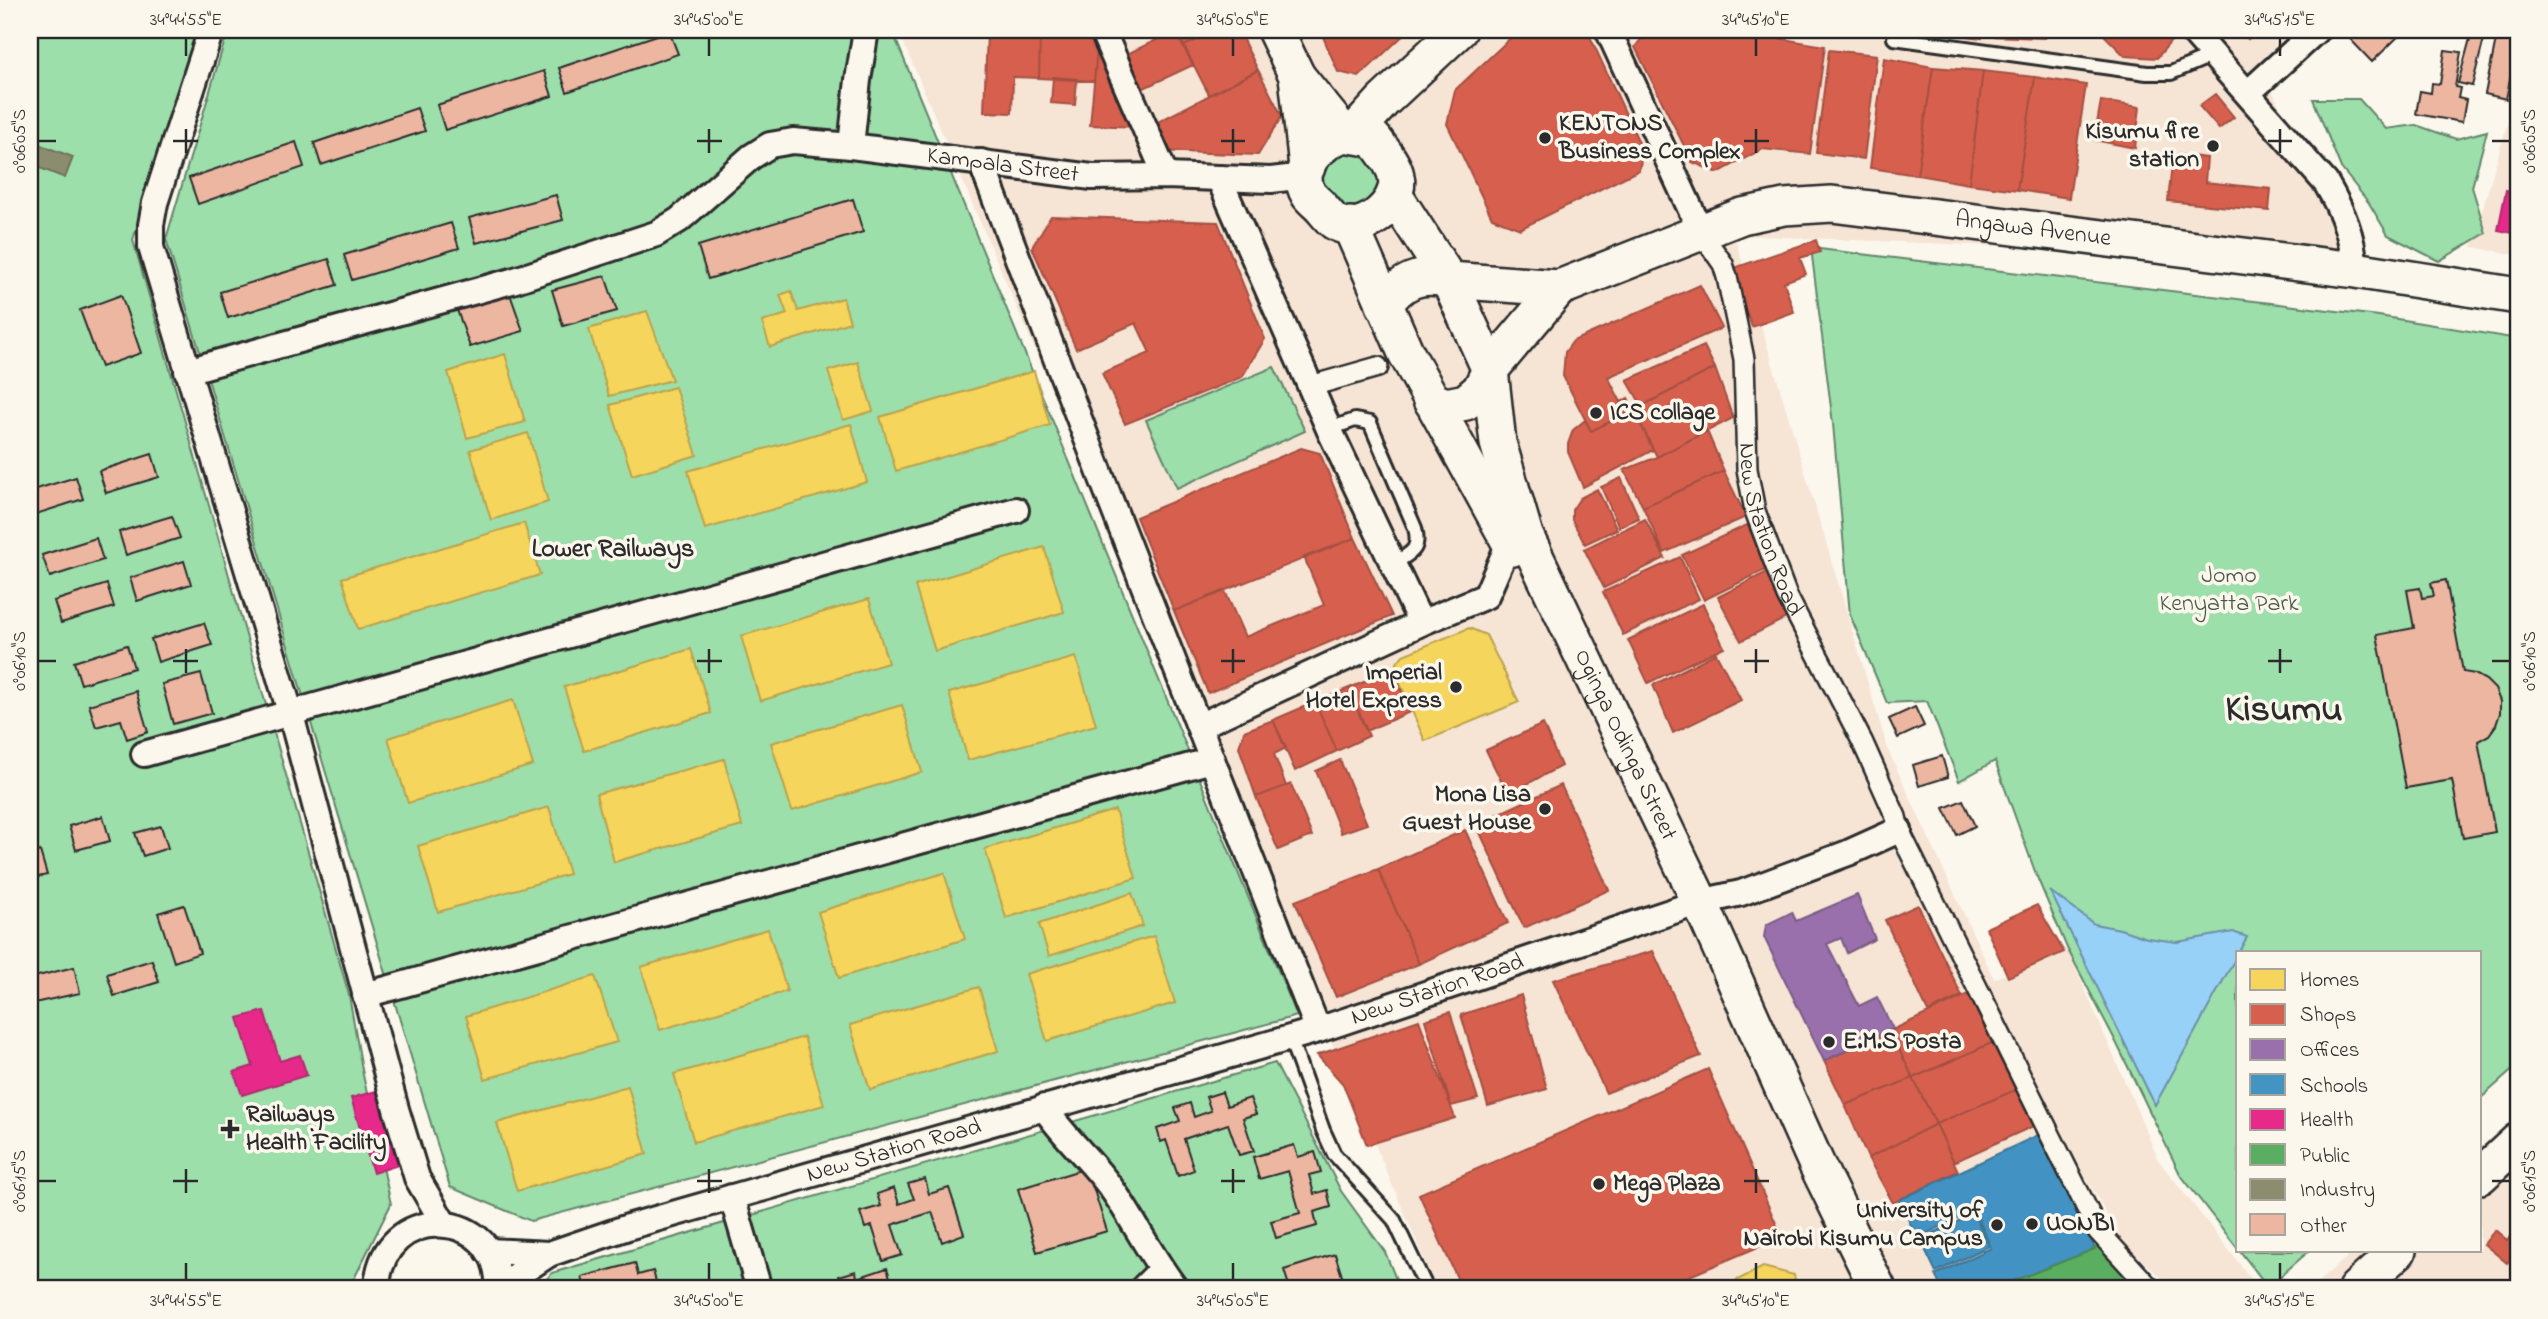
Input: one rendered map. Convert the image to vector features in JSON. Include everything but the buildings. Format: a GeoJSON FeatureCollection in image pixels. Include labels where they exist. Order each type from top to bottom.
{"type":"FeatureCollection","features":[{"type":"Feature","properties":{"kind":"main road"},"geometry":{"type":"LineString","coordinates":[[1275,30],[1297,76],[1396,175],[1394,195],[1377,217],[1364,223],[1336,223],[1306,179],[1297,76]]}},
{"type":"Feature","properties":{"kind":"main road"},"geometry":{"type":"LineString","coordinates":[[1306,179],[1312,155],[1321,145],[1332,138],[1357,136],[1397,113],[1424,63],[1459,30]]}},
{"type":"Feature","properties":{"kind":"main road","name":"Oginga Odinga Street"},"geometry":{"type":"LineString","coordinates":[[1394,195],[1449,280],[1490,370],[1498,443],[1517,538],[1574,682],[1691,906],[1878,1289]]}},
{"type":"Feature","properties":{"kind":"main road","name":"Angawa Avenue"},"geometry":{"type":"LineString","coordinates":[[1384,305],[1395,290],[1412,280],[1432,275],[1449,280],[1559,288],[1677,241],[1702,234],[1742,216],[1784,207],[1832,204],[2355,270],[2518,296]]}},
{"type":"Feature","properties":{"kind":"main road","name":"Oginga Odinga Street"},"geometry":{"type":"LineString","coordinates":[[1350,225],[1384,305],[1431,400],[1517,538]]}},
{"type":"Feature","properties":{"kind":"main road","name":"Angawa Avenue"},"geometry":{"type":"LineString","coordinates":[[1431,400],[1446,406],[1466,402],[1480,390],[1490,370],[1559,288]]}},
{"type":"Feature","properties":{"kind":"main road","name":"Oginga Odinga Street"},"geometry":{"type":"LineString","coordinates":[[1691,906],[1860,1289]]}},
{"type":"Feature","properties":{"kind":"main road"},"geometry":{"type":"LineString","coordinates":[[2482,1174],[2518,1141]]}},
{"type":"Feature","properties":{"kind":"main road"},"geometry":{"type":"LineString","coordinates":[[2357,1289],[2397,1252]]}},
{"type":"Feature","properties":{"kind":"street"},"geometry":{"type":"LineString","coordinates":[[211,30],[150,225],[151,247],[291,715],[365,995],[417,1178],[444,1224]]}},
{"type":"Feature","properties":{"kind":"street"},"geometry":{"type":"LineString","coordinates":[[851,146],[866,30]]}},
{"type":"Feature","properties":{"kind":"street"},"geometry":{"type":"LineString","coordinates":[[1102,30],[1166,176]]}},
{"type":"Feature","properties":{"kind":"street"},"geometry":{"type":"LineString","coordinates":[[1608,30],[1702,234]]}},
{"type":"Feature","properties":{"kind":"street"},"geometry":{"type":"LineString","coordinates":[[2191,30],[2326,183],[2343,212],[2354,245],[2355,270]]}},
{"type":"Feature","properties":{"kind":"street"},"geometry":{"type":"LineString","coordinates":[[2248,93],[2317,30]]}},
{"type":"Feature","properties":{"kind":"street","name":"Kampala Street"},"geometry":{"type":"LineString","coordinates":[[187,371],[512,281],[656,234],[679,220],[751,157],[770,145],[793,141],[1091,177],[1306,179]]}},
{"type":"Feature","properties":{"kind":"street"},"geometry":{"type":"LineString","coordinates":[[981,162],[1318,1030]]}},
{"type":"Feature","properties":{"kind":"street"},"geometry":{"type":"LineString","coordinates":[[1219,178],[1329,429],[1421,623]]}},
{"type":"Feature","properties":{"kind":"street","name":"New Station Road"},"geometry":{"type":"LineString","coordinates":[[499,1288],[550,1254],[631,1226],[1318,1030],[1691,906],[1741,893],[1848,853],[1899,830],[1896,817],[1862,741],[1787,596],[1755,511],[1747,469],[1744,359],[1723,264],[1702,234]]}},
{"type":"Feature","properties":{"kind":"street"},"geometry":{"type":"LineString","coordinates":[[1311,386],[1378,367]]}},
{"type":"Feature","properties":{"kind":"street"},"geometry":{"type":"LineString","coordinates":[[144,754],[1017,510]]}},
{"type":"Feature","properties":{"kind":"street"},"geometry":{"type":"LineString","coordinates":[[1199,726],[1421,623],[1486,596],[1517,538]]}},
{"type":"Feature","properties":{"kind":"street"},"geometry":{"type":"LineString","coordinates":[[365,995],[1212,760]]}},
{"type":"Feature","properties":{"kind":"street"},"geometry":{"type":"LineString","coordinates":[[1899,830],[2098,1231],[2151,1289]]}},
{"type":"Feature","properties":{"kind":"street"},"geometry":{"type":"LineString","coordinates":[[1044,1107],[1055,1124],[1115,1193],[1168,1280],[1142,1289]]}},
{"type":"Feature","properties":{"kind":"street"},"geometry":{"type":"LineString","coordinates":[[411,1230],[417,1178]]}},
{"type":"Feature","properties":{"kind":"street"},"geometry":{"type":"LineString","coordinates":[[732,1197],[759,1289]]}},
{"type":"Feature","properties":{"kind":"street"},"geometry":{"type":"LineString","coordinates":[[377,1289],[377,1273],[384,1255],[396,1240],[411,1230],[444,1224],[469,1233],[488,1251],[494,1262],[499,1288]]}},
{"type":"Feature","properties":{"kind":"street","name":"New Station Road"},"geometry":{"type":"LineString","coordinates":[[488,1251],[550,1254]]}},
{"type":"Feature","properties":{"kind":"lane"},"geometry":{"type":"LineString","coordinates":[[1894,38],[2147,73],[2171,73],[2213,55]]}},
{"type":"Feature","properties":{"kind":"lane"},"geometry":{"type":"LineString","coordinates":[[1329,429],[1355,420],[1370,423],[1415,528],[1418,541],[1414,550],[1393,564]]}},
{"type":"Feature","properties":{"kind":"lane"},"geometry":{"type":"LineString","coordinates":[[1290,1038],[1334,1154],[1394,1220],[1427,1289]]}},
{"type":"Feature","properties":{"kind":"shaded area"},"geometry":{"type":"Polygon","coordinates":[[[898,30],[2301,30],[2256,70],[2274,94],[2346,261],[1734,235],[1888,750],[1994,979],[2067,948],[2159,1161],[2253,1281],[2233,1289],[2174,1289],[2121,1241],[2085,1174],[2138,1289],[1437,1289],[898,30]]]}},
{"type":"Feature","properties":{"kind":"shaded area"},"geometry":{"type":"Polygon","coordinates":[[[2518,86],[2518,255],[2472,247],[2518,86]]]}},
{"type":"Feature","properties":{"kind":"shaded area"},"geometry":{"type":"Polygon","coordinates":[[[2518,1115],[2518,1289],[2309,1289],[2354,1252],[2482,1252],[2482,1145],[2518,1115]]]}},
{"type":"Feature","properties":{"kind":"green space"},"geometry":{"type":"Polygon","coordinates":[[[30,30],[198,30],[133,240],[349,995],[391,1204],[349,1289],[30,1289],[30,30]]]}},
{"type":"Feature","properties":{"kind":"green space"},"geometry":{"type":"Polygon","coordinates":[[[228,30],[892,30],[1297,1016],[531,1221],[450,1187],[166,239],[228,30]]]}},
{"type":"Feature","properties":{"kind":"green space"},"geometry":{"type":"Polygon","coordinates":[[[2313,99],[2359,99],[2386,129],[2416,125],[2456,139],[2487,131],[2472,187],[2486,233],[2439,261],[2388,235],[2369,203],[2341,168],[2313,99]]]}},
{"type":"Feature","properties":{"kind":"green space"},"geometry":{"type":"Polygon","coordinates":[[[1364,140],[1388,187],[1346,219],[1312,167],[1364,140]]]}},
{"type":"Feature","properties":{"kind":"green space","name":"Jomo Kenyatta Park"},"geometry":{"type":"Polygon","coordinates":[[[1811,248],[2379,316],[2518,339],[2518,1065],[2482,1097],[2482,951],[2236,951],[2236,1246],[2180,1174],[2067,948],[2037,877],[1995,761],[1959,781],[1927,701],[1887,703],[1850,615],[1833,424],[1811,248]]]}},
{"type":"Feature","properties":{"kind":"green space"},"geometry":{"type":"Polygon","coordinates":[[[1274,367],[1305,431],[1177,488],[1146,420],[1274,367]]]}},
{"type":"Feature","properties":{"kind":"green space"},"geometry":{"type":"Polygon","coordinates":[[[1275,1063],[1341,1191],[1385,1252],[1400,1289],[538,1289],[552,1273],[1275,1063]]]}},
{"type":"Feature","properties":{"kind":"green space"},"geometry":{"type":"Polygon","coordinates":[[[2241,1252],[2308,1252],[2268,1287],[2241,1252]]]}},
{"type":"Feature","properties":{"kind":"water"},"geometry":{"type":"Polygon","coordinates":[[[2050,891],[2094,924],[2147,938],[2177,942],[2233,932],[2247,937],[2239,951],[2236,951],[2236,957],[2155,1105],[2050,891]]]}},
{"type":"Feature","properties":{"kind":"place","name":"KENTONS Business Complex"},"geometry":{"type":"Point","coordinates":[1545,138]}},
{"type":"Feature","properties":{"kind":"place","name":"Kisumu fire station"},"geometry":{"type":"Point","coordinates":[2213,146]}},
{"type":"Feature","properties":{"kind":"place","name":"ICS collage"},"geometry":{"type":"Point","coordinates":[1596,413]}},
{"type":"Feature","properties":{"kind":"place","name":"Imperial Hotel Express"},"geometry":{"type":"Point","coordinates":[1456,687]}},
{"type":"Feature","properties":{"kind":"place","name":"Mona Lisa Guest House"},"geometry":{"type":"Point","coordinates":[1545,809]}},
{"type":"Feature","properties":{"kind":"place","name":"E.M.S Posta"},"geometry":{"type":"Point","coordinates":[1829,1042]}},
{"type":"Feature","properties":{"kind":"place","name":"Railways Health Facility"},"geometry":{"type":"Point","coordinates":[230,1129]}},
{"type":"Feature","properties":{"kind":"place","name":"Mega Plaza"},"geometry":{"type":"Point","coordinates":[1599,1184]}},
{"type":"Feature","properties":{"kind":"place","name":"UONBI"},"geometry":{"type":"Point","coordinates":[2032,1224]}},
{"type":"Feature","properties":{"kind":"place","name":"University of Nairobi Kisumu Campus"},"geometry":{"type":"Point","coordinates":[1997,1225]}},
{"type":"Feature","properties":{"kind":"district","name":"Lower Railways"},"geometry":{"type":"Point","coordinates":[613,550]}},
{"type":"Feature","properties":{"kind":"district","name":"Kisumu"},"geometry":{"type":"Point","coordinates":[2284,711]}}]}
